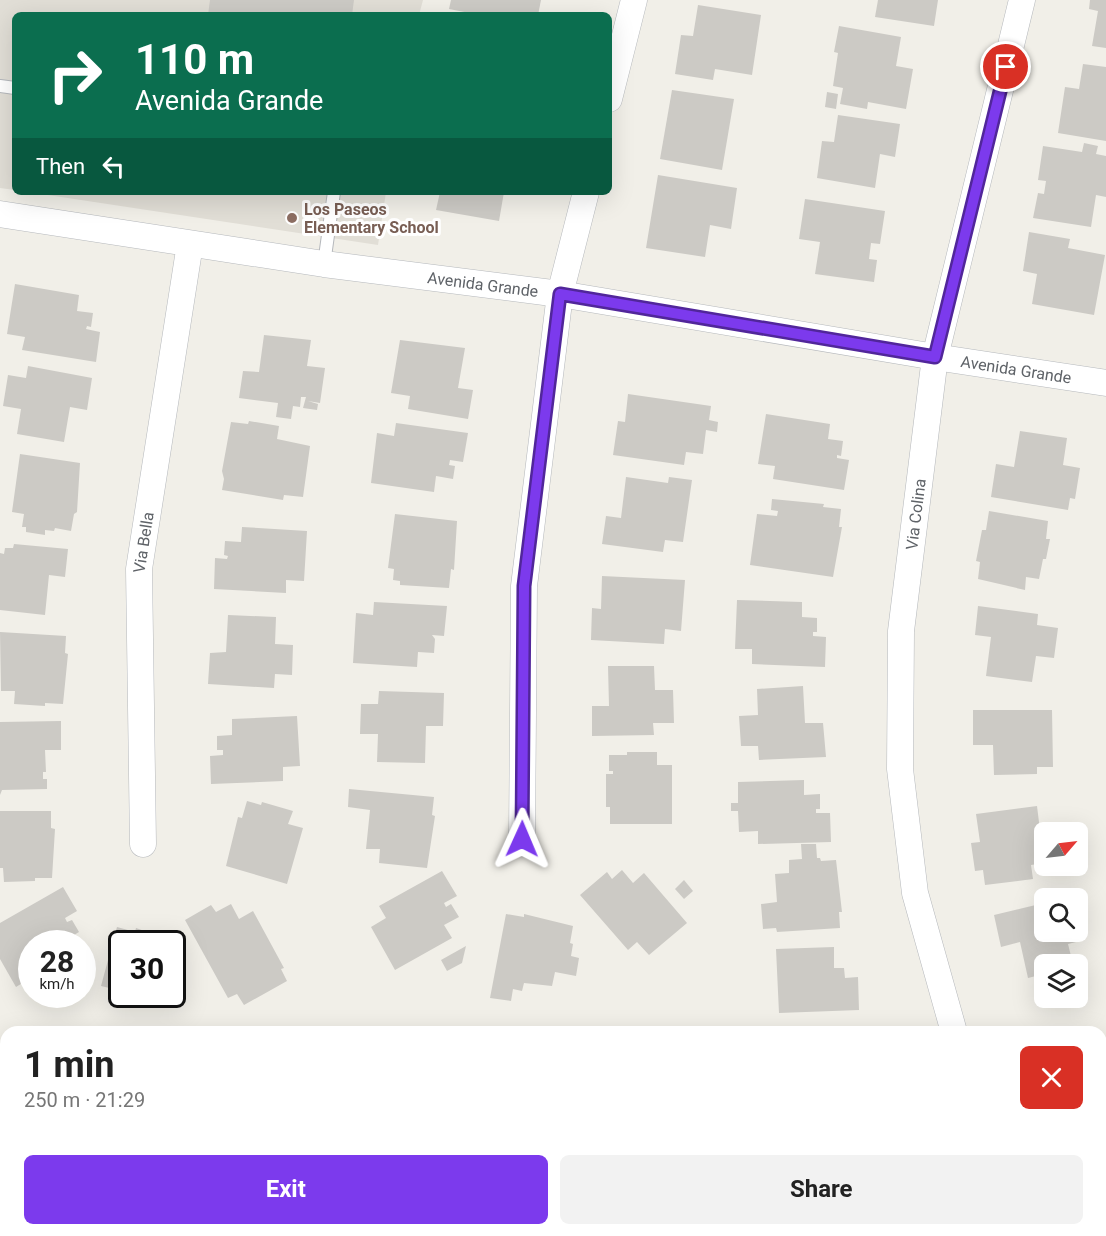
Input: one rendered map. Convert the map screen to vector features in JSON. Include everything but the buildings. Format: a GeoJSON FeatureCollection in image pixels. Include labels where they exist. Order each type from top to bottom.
{"type":"FeatureCollection","features":[{"type":"Feature","properties":{"kind":"street"},"geometry":{"type":"LineString","coordinates":[[612,87],[634,0]]}},
{"type":"Feature","properties":{"kind":"street","name":"Via Colina"},"geometry":{"type":"LineString","coordinates":[[952,1026],[915,894],[900,769],[901,631],[935,357],[1022,0]]}},
{"type":"Feature","properties":{"kind":"street"},"geometry":{"type":"LineString","coordinates":[[522,839],[524,586],[560,294],[585,195]]}},
{"type":"Feature","properties":{"kind":"street","name":"Avenida Grande"},"geometry":{"type":"LineString","coordinates":[[0,214],[324,264],[560,294],[935,357],[1106,383]]}},
{"type":"Feature","properties":{"kind":"street","name":"Via Bella"},"geometry":{"type":"LineString","coordinates":[[143,844],[139,569],[190,244]]}},
{"type":"Feature","properties":{"kind":"lane"},"geometry":{"type":"LineString","coordinates":[[324,264],[334,195]]}},
{"type":"Feature","properties":{"kind":"shaded area"},"geometry":{"type":"Polygon","coordinates":[[[0,0],[423,0],[420,12],[12,12],[12,190],[0,188],[0,0]]]}},
{"type":"Feature","properties":{"kind":"shaded area","name":"Los Paseos Elementary School"},"geometry":{"type":"Polygon","coordinates":[[[48,195],[386,195],[378,245],[48,195]]]}},
{"type":"Feature","properties":{"kind":"place","name":"Los Paseos Elementary School"},"geometry":{"type":"Point","coordinates":[292,218]}},
{"type":"Feature","properties":{"kind":"route"},"geometry":{"type":"LineString","coordinates":[[522,839],[524,586],[560,294],[935,357],[1006,67]]}}]}
